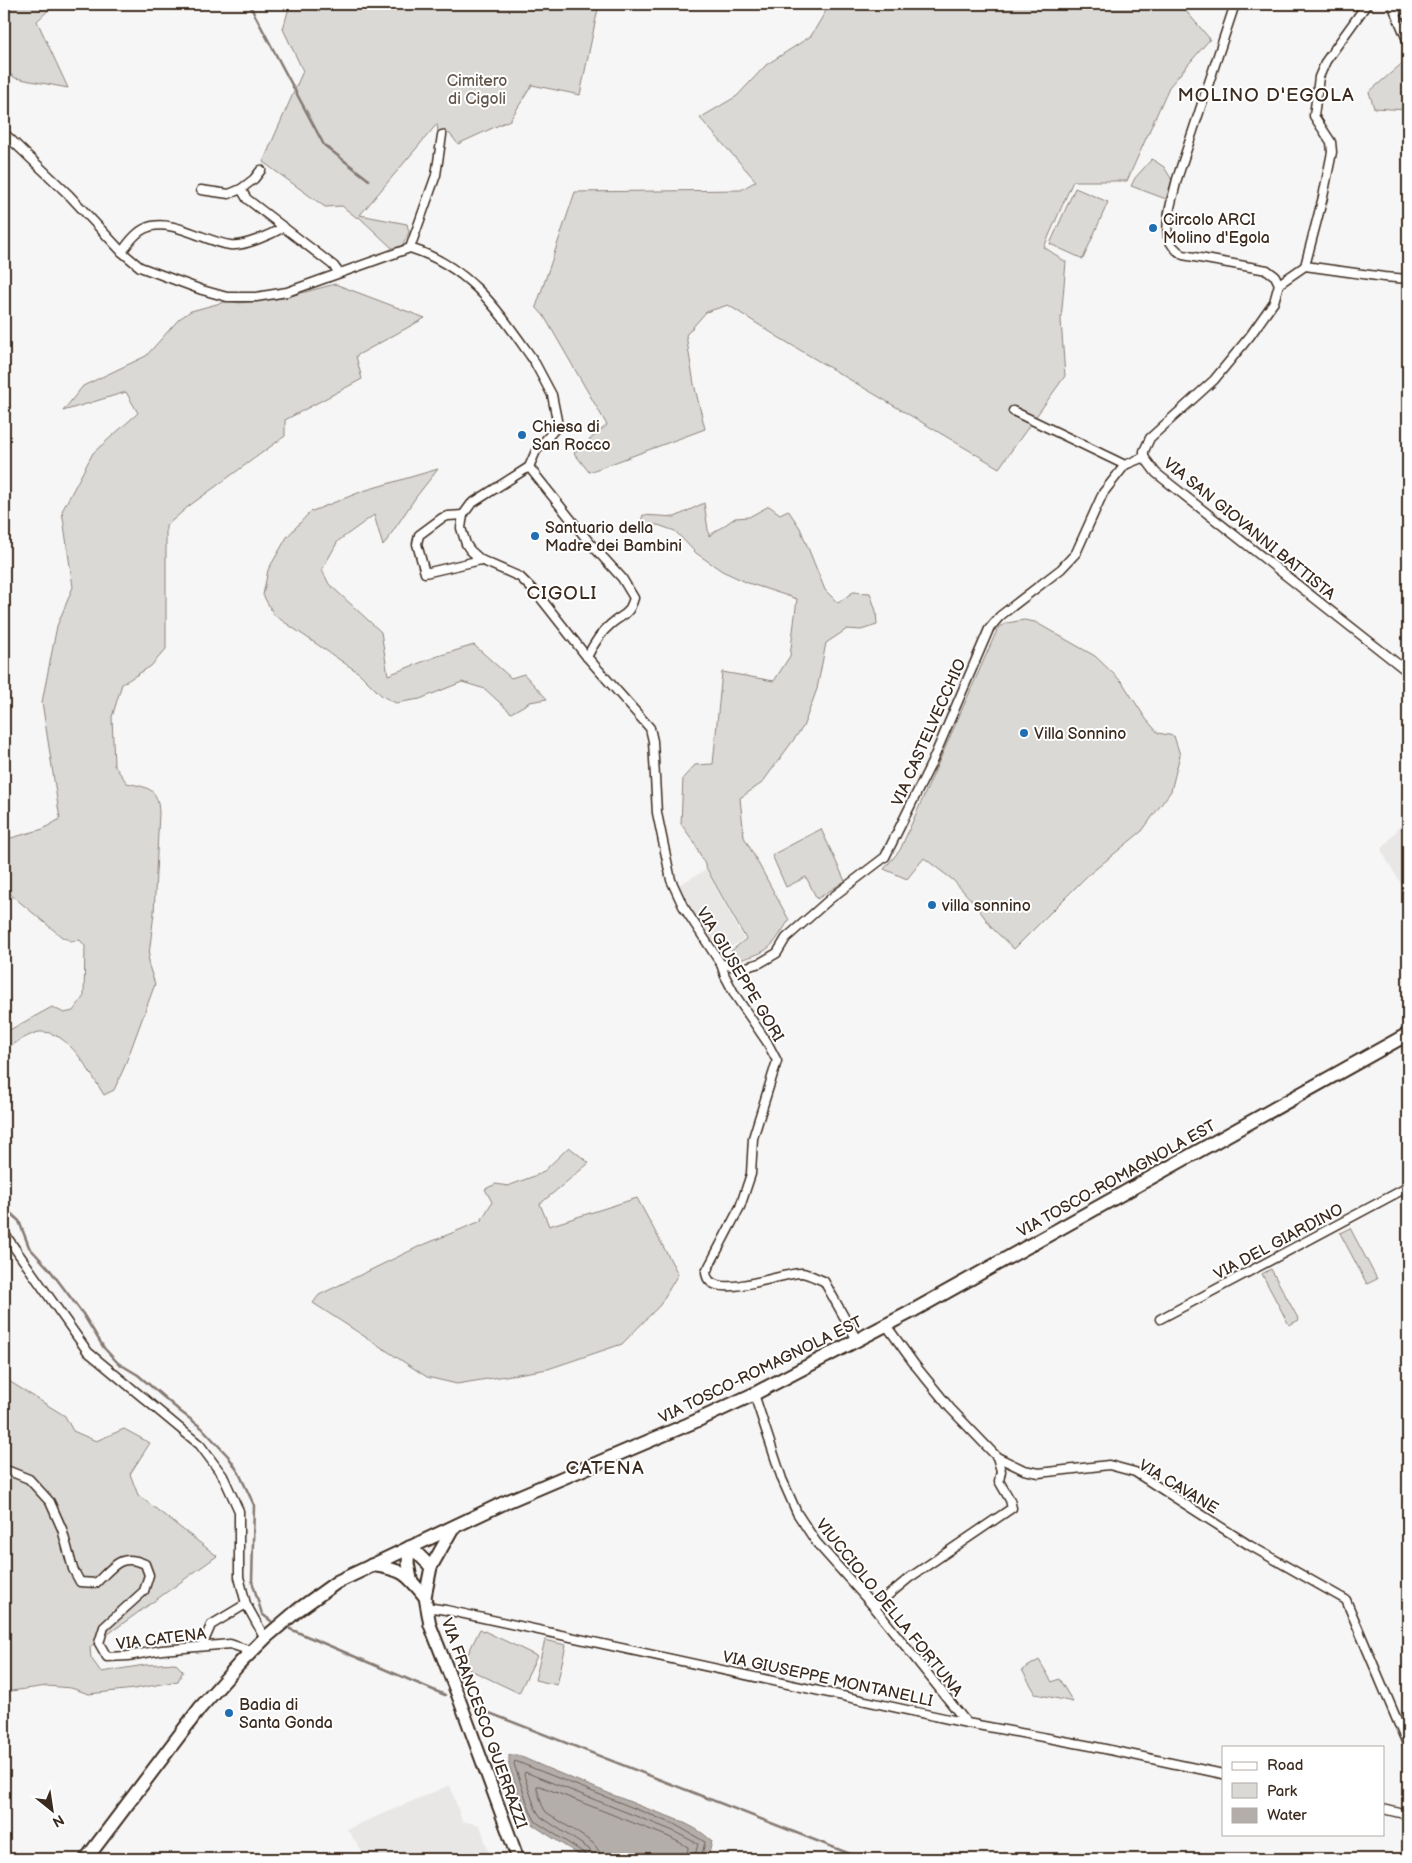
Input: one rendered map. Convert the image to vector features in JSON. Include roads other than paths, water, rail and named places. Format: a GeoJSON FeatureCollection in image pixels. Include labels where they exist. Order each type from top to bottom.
{"type":"FeatureCollection","features":[{"type":"Feature","properties":{"kind":"main road","name":"VIA TOSCO-ROMAGNOLA EST"},"geometry":{"type":"LineString","coordinates":[[86,1859],[200,1708],[251,1651],[298,1610],[337,1582],[506,1502],[676,1430],[754,1394],[886,1325],[1408,1034]]}},
{"type":"Feature","properties":{"kind":"main road","name":"VIA FRANCESCO GUERRAZZI"},"geometry":{"type":"LineString","coordinates":[[453,1528],[431,1567],[426,1602],[430,1626],[518,1859]]}},
{"type":"Feature","properties":{"kind":"main road"},"geometry":{"type":"LineString","coordinates":[[410,1547],[431,1567]]}},
{"type":"Feature","properties":{"kind":"main road"},"geometry":{"type":"LineString","coordinates":[[410,1547],[408,1563],[411,1579]]}},
{"type":"Feature","properties":{"kind":"main road","name":"VIA FRANCESCO GUERRAZZI"},"geometry":{"type":"LineString","coordinates":[[371,1565],[396,1569],[411,1579],[426,1602]]}},
{"type":"Feature","properties":{"kind":"street"},"geometry":{"type":"LineString","coordinates":[[1235,4],[1177,179],[1170,207],[1168,237],[1177,251],[1183,255],[1267,270],[1275,276],[1279,284],[1305,266],[1323,199],[1332,152],[1331,142],[1314,116],[1319,77],[1326,61],[1367,4]]}},
{"type":"Feature","properties":{"kind":"street"},"geometry":{"type":"LineString","coordinates":[[1392,4],[1408,42]]}},
{"type":"Feature","properties":{"kind":"street"},"geometry":{"type":"LineString","coordinates":[[4,133],[69,195],[122,252],[140,267],[202,290],[227,296],[256,297],[286,292],[410,248],[430,254],[471,282],[495,308],[533,361],[552,395],[557,420],[555,429],[536,451],[529,467],[471,504],[463,515],[461,528],[466,544],[481,560]]}},
{"type":"Feature","properties":{"kind":"street"},"geometry":{"type":"LineString","coordinates":[[410,248],[436,175],[442,135]]}},
{"type":"Feature","properties":{"kind":"street"},"geometry":{"type":"LineString","coordinates":[[201,190],[229,194],[241,189],[254,180],[261,170]]}},
{"type":"Feature","properties":{"kind":"street"},"geometry":{"type":"LineString","coordinates":[[241,189],[247,199],[334,266],[339,273]]}},
{"type":"Feature","properties":{"kind":"street"},"geometry":{"type":"LineString","coordinates":[[122,252],[135,235],[146,228],[161,224],[232,245],[265,237],[284,227]]}},
{"type":"Feature","properties":{"kind":"street"},"geometry":{"type":"LineString","coordinates":[[1305,266],[1408,279]]}},
{"type":"Feature","properties":{"kind":"street","name":"VIA SAN GIOVANNI BATTISTA"},"geometry":{"type":"LineString","coordinates":[[1279,284],[1274,302],[1250,336],[1214,380],[1150,438],[1144,451],[1144,457],[1156,473],[1408,672]]}},
{"type":"Feature","properties":{"kind":"street"},"geometry":{"type":"LineString","coordinates":[[1014,411],[1125,465]]}},
{"type":"Feature","properties":{"kind":"street","name":"VIA CASTELVECCHIO"},"geometry":{"type":"LineString","coordinates":[[721,964],[743,968],[760,963],[776,953],[786,938],[830,899],[885,856],[932,762],[988,629],[1000,616],[1061,570],[1076,554],[1103,492],[1125,465],[1144,457]]}},
{"type":"Feature","properties":{"kind":"street"},"geometry":{"type":"LineString","coordinates":[[529,467],[589,542],[622,578],[634,598],[630,610],[610,625],[595,641],[587,658]]}},
{"type":"Feature","properties":{"kind":"street"},"geometry":{"type":"LineString","coordinates":[[463,515],[442,518],[419,535],[417,544],[425,573],[481,560]]}},
{"type":"Feature","properties":{"kind":"street","name":"VIA GIUSEPPE GORI"},"geometry":{"type":"LineString","coordinates":[[481,560],[520,577],[539,596],[587,658],[650,728],[653,741],[657,813],[671,880],[683,906],[721,964],[735,995],[767,1042],[777,1061],[753,1138],[751,1174],[740,1207],[706,1272],[706,1278],[711,1283],[722,1287],[802,1273],[824,1281],[858,1340]]}},
{"type":"Feature","properties":{"kind":"street","name":"VIA DEL GIARDINO"},"geometry":{"type":"LineString","coordinates":[[1160,1318],[1408,1187]]}},
{"type":"Feature","properties":{"kind":"street"},"geometry":{"type":"LineString","coordinates":[[4,1233],[88,1352],[200,1445],[223,1476],[238,1511],[239,1577],[246,1604],[265,1638]]}},
{"type":"Feature","properties":{"kind":"street","name":"VIA CAVANE"},"geometry":{"type":"LineString","coordinates":[[886,1325],[950,1408],[997,1457],[1024,1470],[1039,1473],[1108,1465],[1135,1472],[1249,1545],[1346,1600],[1408,1746]]}},
{"type":"Feature","properties":{"kind":"street","name":"VIUCCIOLO DELLA FORTUNA"},"geometry":{"type":"LineString","coordinates":[[754,1394],[782,1479],[798,1513],[816,1542],[874,1608],[967,1723]]}},
{"type":"Feature","properties":{"kind":"street"},"geometry":{"type":"LineString","coordinates":[[874,1608],[909,1578],[1012,1508],[1010,1500],[999,1480],[1001,1471],[997,1457]]}},
{"type":"Feature","properties":{"kind":"street","name":"VIA CATENA"},"geometry":{"type":"LineString","coordinates":[[4,1469],[29,1479],[50,1502],[62,1529],[73,1570],[80,1582],[96,1582],[118,1562],[132,1558],[146,1564],[149,1575],[144,1591],[104,1627],[99,1643],[107,1657],[230,1644],[251,1651]]}},
{"type":"Feature","properties":{"kind":"street","name":"VIA GIUSEPPE MONTANELLI"},"geometry":{"type":"LineString","coordinates":[[426,1602],[446,1610],[967,1723],[1091,1746],[1222,1774]]}},
{"type":"Feature","properties":{"kind":"street"},"geometry":{"type":"LineString","coordinates":[[202,1646],[211,1625],[246,1604]]}},
{"type":"Feature","properties":{"kind":"street"},"geometry":{"type":"LineString","coordinates":[[1384,1809],[1408,1815]]}},
{"type":"Feature","properties":{"kind":"water"},"geometry":{"type":"Polygon","coordinates":[[[509,1755],[517,1755],[688,1825],[712,1841],[709,1854],[704,1859],[585,1859],[533,1825],[525,1813],[509,1765],[509,1755]]]}},
{"type":"Feature","properties":{"kind":"waterway"},"geometry":{"type":"LineString","coordinates":[[249,4],[324,145],[369,180]]}},
{"type":"Feature","properties":{"kind":"waterway"},"geometry":{"type":"LineString","coordinates":[[4,1207],[19,1221],[29,1247],[50,1270],[83,1314],[104,1348],[118,1363],[138,1375],[202,1428],[228,1456],[239,1473],[254,1505],[252,1581],[262,1614],[271,1621]]}},
{"type":"Feature","properties":{"kind":"waterway"},"geometry":{"type":"LineString","coordinates":[[290,1629],[445,1695]]}},
{"type":"Feature","properties":{"kind":"waterway"},"geometry":{"type":"LineString","coordinates":[[474,1707],[863,1859]]}},
{"type":"Feature","properties":{"kind":"place","name":"Circolo ARCI Molino d'Egola"},"geometry":{"type":"Point","coordinates":[1153,228]}},
{"type":"Feature","properties":{"kind":"place","name":"Chiesa di San Rocco"},"geometry":{"type":"Point","coordinates":[522,435]}},
{"type":"Feature","properties":{"kind":"place","name":"Santuario della Madre dei Bambini"},"geometry":{"type":"Point","coordinates":[535,536]}},
{"type":"Feature","properties":{"kind":"place","name":"Villa Sonnino"},"geometry":{"type":"Point","coordinates":[1024,733]}},
{"type":"Feature","properties":{"kind":"place","name":"villa sonnino"},"geometry":{"type":"Point","coordinates":[932,905]}},
{"type":"Feature","properties":{"kind":"place","name":"Badia di Santa Gonda"},"geometry":{"type":"Point","coordinates":[229,1713]}},
{"type":"Feature","properties":{"kind":"district","name":"MOLINO D'EGOLA"},"geometry":{"type":"Point","coordinates":[1266,94]}},
{"type":"Feature","properties":{"kind":"district","name":"CIGOLI"},"geometry":{"type":"Point","coordinates":[562,592]}},
{"type":"Feature","properties":{"kind":"district","name":"CATENA"},"geometry":{"type":"Point","coordinates":[605,1467]}},
{"type":"Feature","properties":{"kind":"park label","name":"Cimitero di Cigoli"},"geometry":{"type":"Point","coordinates":[477,89]}}]}
